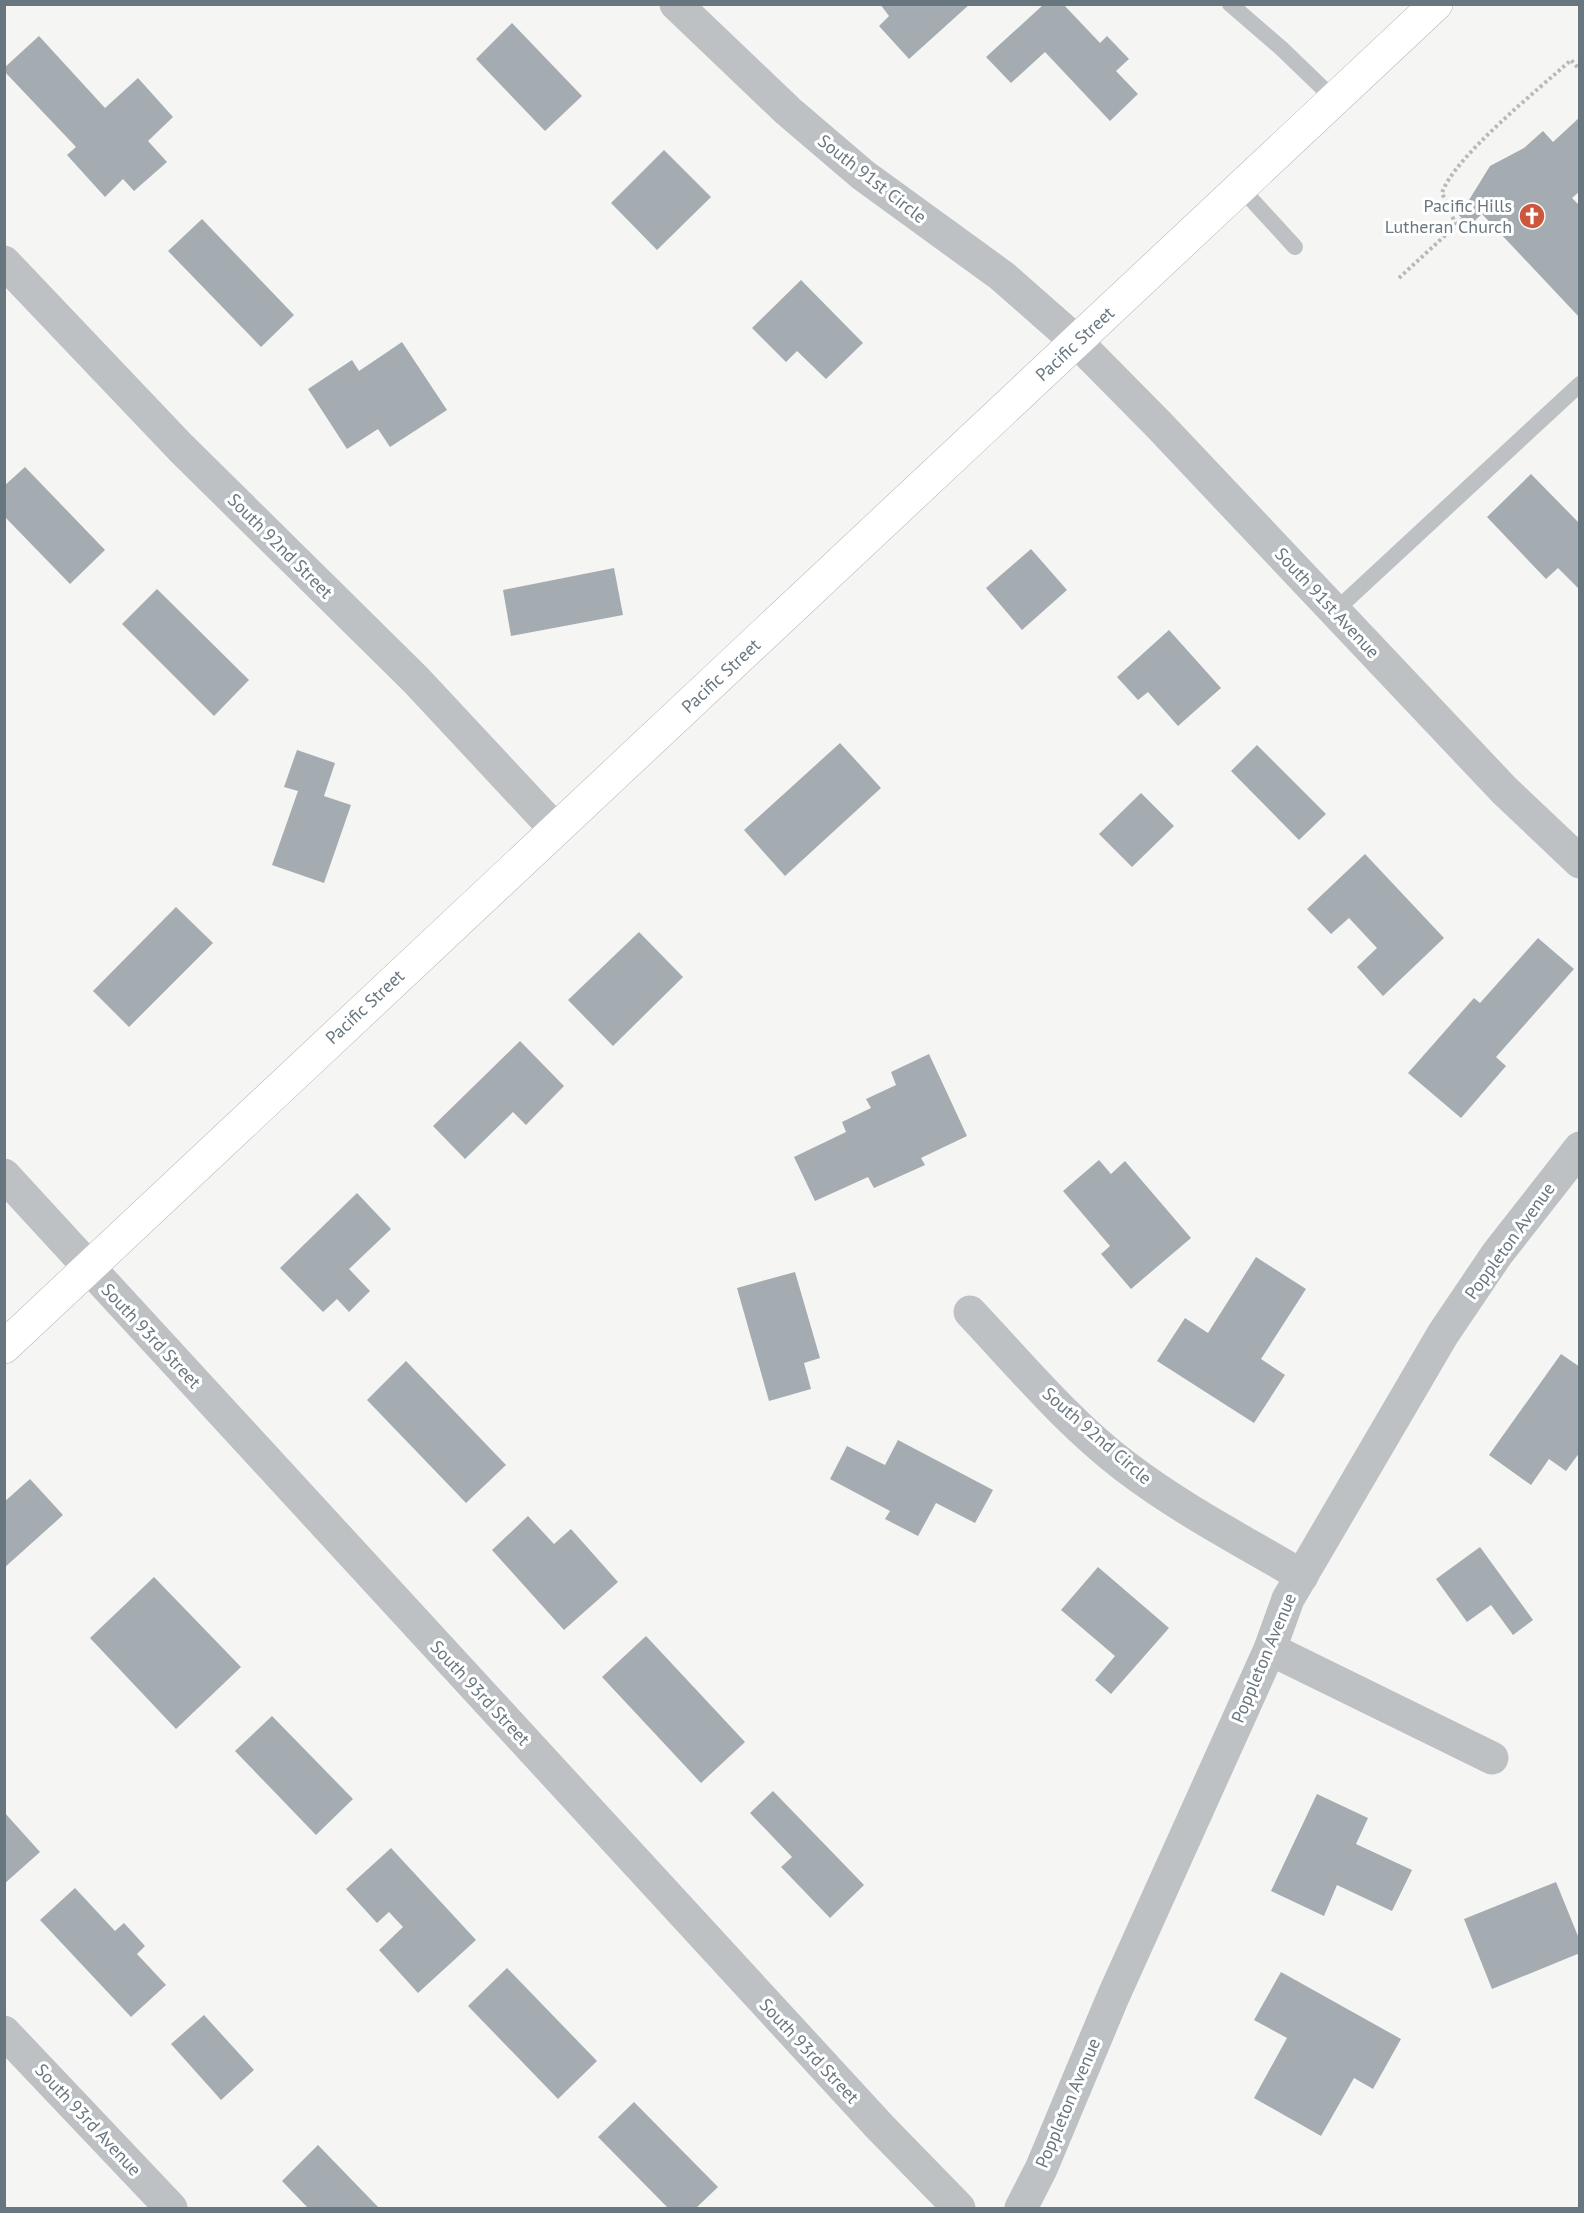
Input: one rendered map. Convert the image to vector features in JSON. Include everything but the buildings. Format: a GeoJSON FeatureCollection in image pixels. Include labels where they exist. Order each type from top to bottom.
{"type":"FeatureCollection","features":[{"type":"Feature","properties":{"kind":"main road","name":"Pacific Street"},"geometry":{"type":"LineString","coordinates":[[4,1347],[1436,4]]}},
{"type":"Feature","properties":{"kind":"street","name":"South 91st Circle"},"geometry":{"type":"LineString","coordinates":[[676,4],[788,111],[863,175],[1002,276],[1077,342]]}},
{"type":"Feature","properties":{"kind":"street","name":"South 92nd Street"},"geometry":{"type":"LineString","coordinates":[[4,262],[181,448],[416,680],[556,830]]}},
{"type":"Feature","properties":{"kind":"street","name":"South 91st Avenue"},"geometry":{"type":"LineString","coordinates":[[1077,342],[1504,790],[1580,862]]}},
{"type":"Feature","properties":{"kind":"street","name":"Poppleton Avenue"},"geometry":{"type":"LineString","coordinates":[[1021,2208],[1041,2169],[1113,1997],[1270,1649],[1288,1599],[1443,1334],[1497,1254],[1580,1148]]}},
{"type":"Feature","properties":{"kind":"street","name":"South 93rd Street"},"geometry":{"type":"LineString","coordinates":[[4,1175],[872,2119],[959,2208]]}},
{"type":"Feature","properties":{"kind":"street","name":"South 92nd Circle"},"geometry":{"type":"LineString","coordinates":[[969,1312],[1063,1411],[1125,1467],[1179,1504],[1302,1576]]}},
{"type":"Feature","properties":{"kind":"street"},"geometry":{"type":"LineString","coordinates":[[1270,1649],[1492,1758]]}},
{"type":"Feature","properties":{"kind":"street","name":"South 93rd Avenue"},"geometry":{"type":"LineString","coordinates":[[4,2031],[171,2208]]}},
{"type":"Feature","properties":{"kind":"lane"},"geometry":{"type":"LineString","coordinates":[[1230,4],[1281,48],[1335,100]]}},
{"type":"Feature","properties":{"kind":"lane"},"geometry":{"type":"LineString","coordinates":[[1241,188],[1295,247]]}},
{"type":"Feature","properties":{"kind":"lane"},"geometry":{"type":"LineString","coordinates":[[1335,611],[1580,384]]}},
{"type":"Feature","properties":{"kind":"path"},"geometry":{"type":"LineString","coordinates":[[1456,225],[1442,193],[1445,183],[1461,162],[1571,60],[1580,70]]}},
{"type":"Feature","properties":{"kind":"path"},"geometry":{"type":"LineString","coordinates":[[1399,278],[1462,219]]}},
{"type":"Feature","properties":{"kind":"place","name":"Pacific Hills Lutheran Church"},"geometry":{"type":"Point","coordinates":[1532,216]}}]}
